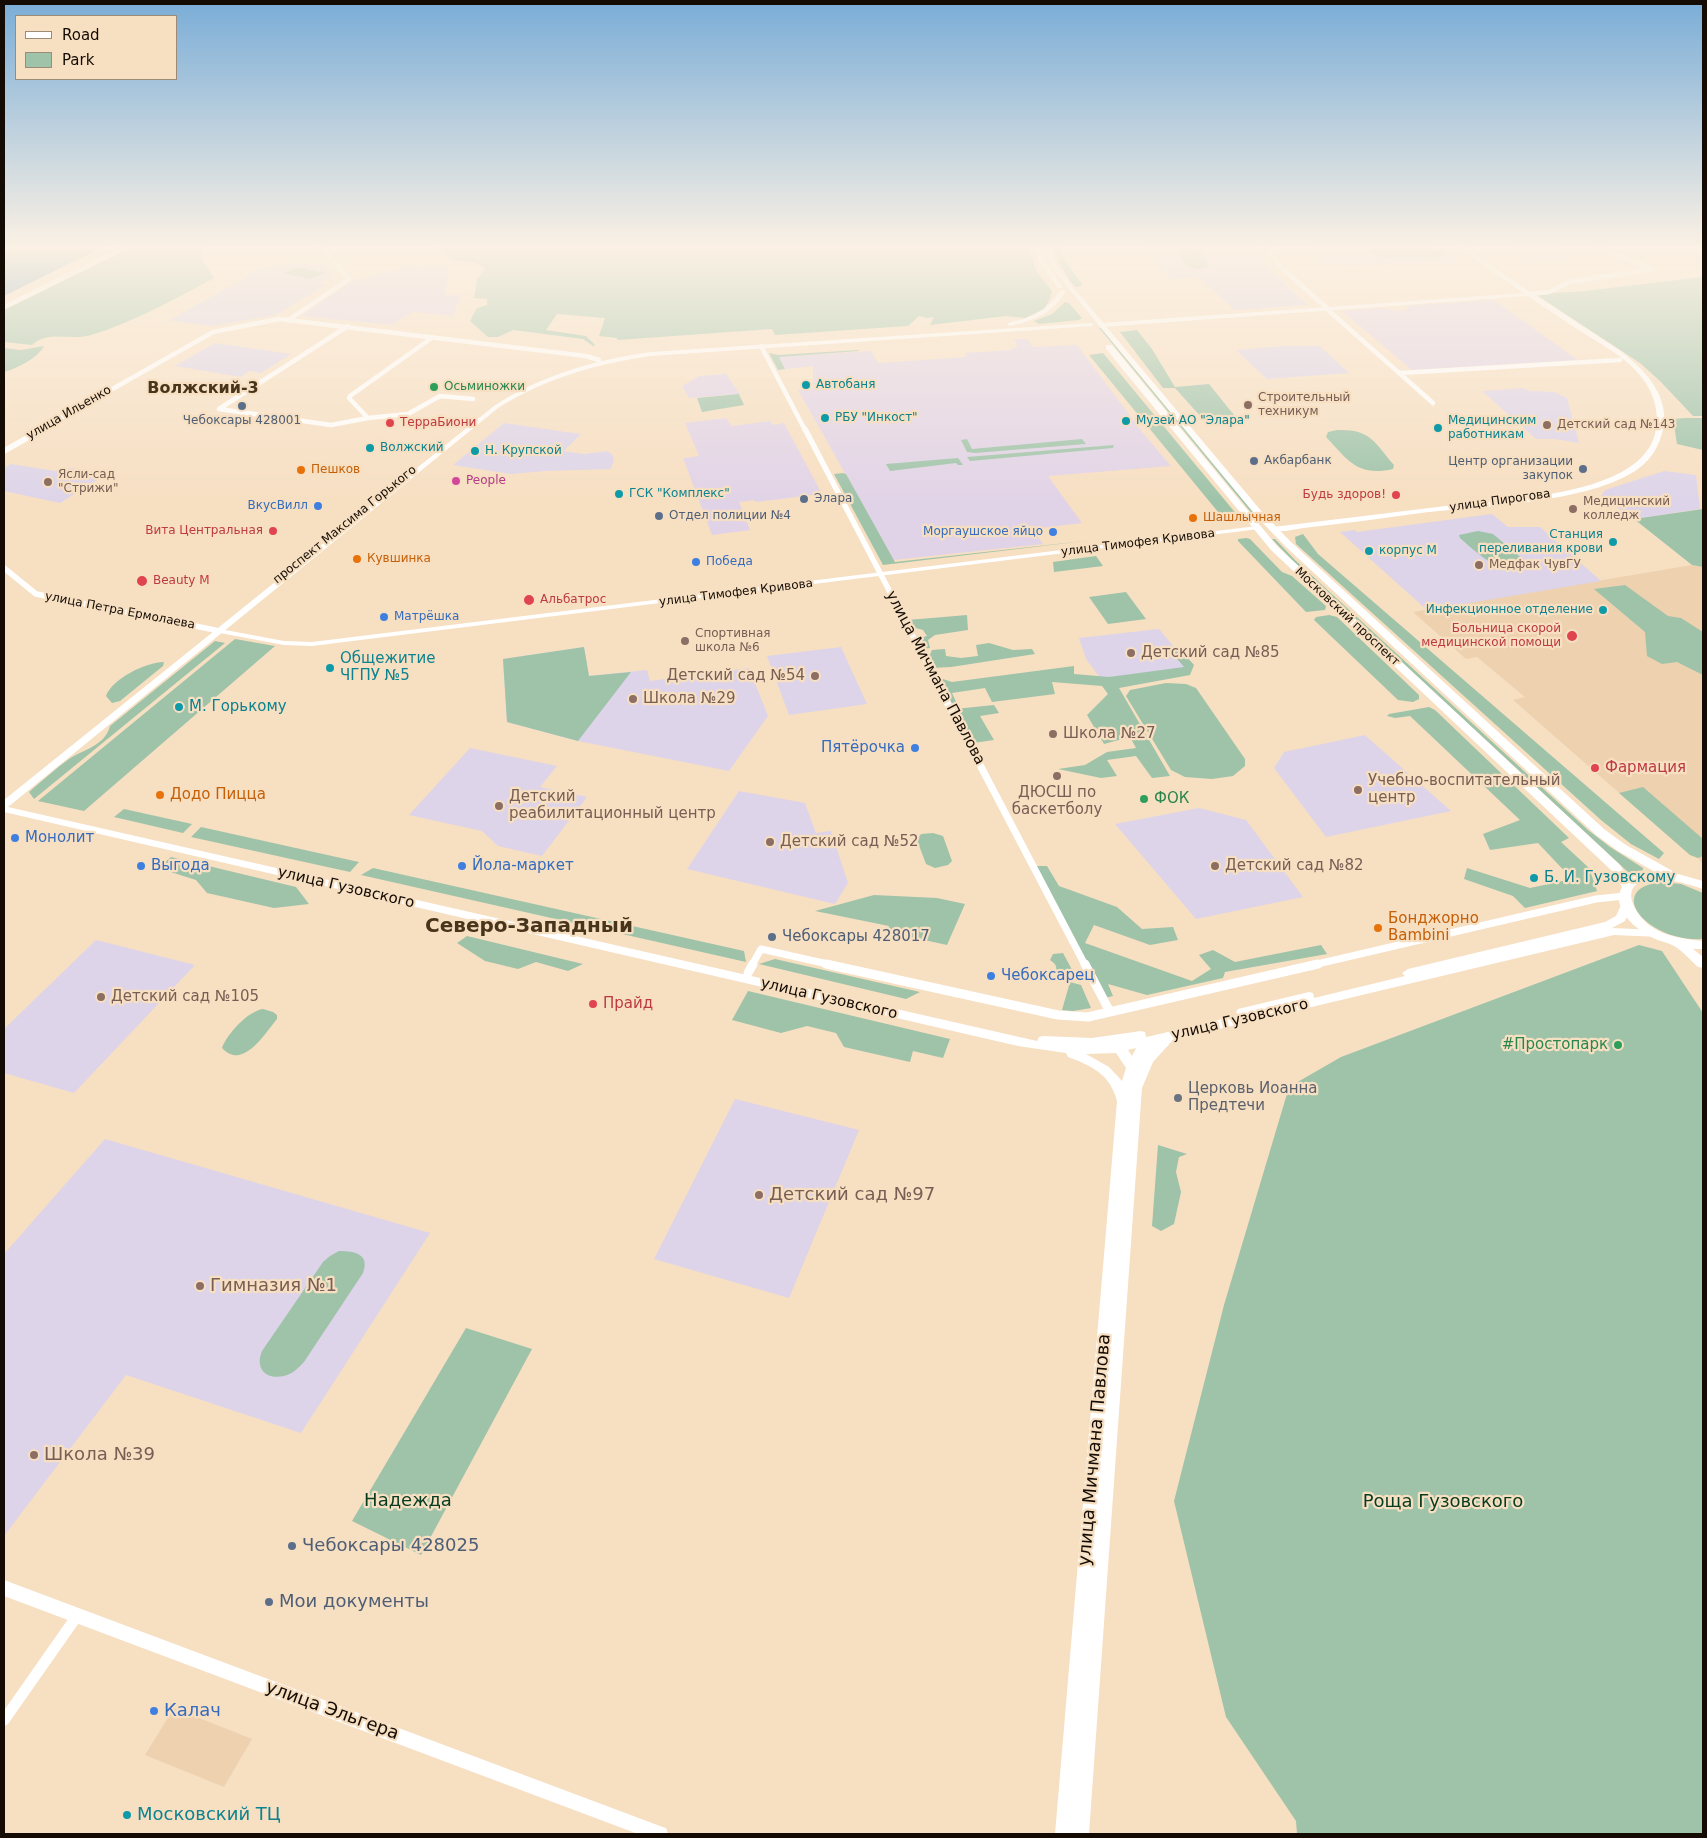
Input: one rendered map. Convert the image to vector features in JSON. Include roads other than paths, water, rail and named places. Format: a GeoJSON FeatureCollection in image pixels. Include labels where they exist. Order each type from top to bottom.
{"type":"FeatureCollection","features":[{"type":"Feature","properties":{"kind":"main road"},"geometry":{"type":"LineString","coordinates":[[857,338],[939,332]]}},
{"type":"Feature","properties":{"kind":"main road"},"geometry":{"type":"LineString","coordinates":[[857,338],[963,332]]}},
{"type":"Feature","properties":{"kind":"main road","name":"Московский проспект"},"geometry":{"type":"LineString","coordinates":[[1102,332],[1257,528],[1296,569],[1616,868],[1634,918],[1656,934],[1675,941]]}},
{"type":"Feature","properties":{"kind":"main road","name":"Московский проспект"},"geometry":{"type":"LineString","coordinates":[[1103,332],[1272,527],[1312,568],[1600,832],[1622,848],[1674,877]]}},
{"type":"Feature","properties":{"kind":"main road","name":"улица Пирогова"},"geometry":{"type":"LineString","coordinates":[[1272,527],[1554,492],[1585,486],[1611,477],[1629,468],[1639,461],[1656,435],[1657,422],[1654,398],[1647,378],[1583,332]]}},
{"type":"Feature","properties":{"kind":"main road","name":"проспект Максима Горького"},"geometry":{"type":"LineString","coordinates":[[4,804],[424,464],[505,400],[526,386],[555,373],[615,358],[668,352],[857,338]]}},
{"type":"Feature","properties":{"kind":"main road"},"geometry":{"type":"LineString","coordinates":[[1257,528],[1272,527]]}},
{"type":"Feature","properties":{"kind":"main road","name":"улица Гузовского"},"geometry":{"type":"LineString","coordinates":[[4,804],[973,1028],[1057,1050],[1098,1051],[1115,1045],[1614,932],[1656,934]]}},
{"type":"Feature","properties":{"kind":"main road"},"geometry":{"type":"LineString","coordinates":[[1626,896],[1632,882],[1648,876],[1674,877],[1702,884]]}},
{"type":"Feature","properties":{"kind":"main road","name":"улица Гузовского"},"geometry":{"type":"LineString","coordinates":[[973,1028],[1074,1043],[1115,1045],[1150,1040],[1168,1033],[1608,925],[1621,918],[1626,896]]}},
{"type":"Feature","properties":{"kind":"main road"},"geometry":{"type":"LineString","coordinates":[[1675,941],[1703,946]]}},
{"type":"Feature","properties":{"kind":"main road"},"geometry":{"type":"LineString","coordinates":[[1675,941],[1686,948],[1703,964]]}},
{"type":"Feature","properties":{"kind":"main road"},"geometry":{"type":"LineString","coordinates":[[1138,1087],[1141,1073],[1152,1053],[1168,1033]]}},
{"type":"Feature","properties":{"kind":"main road","name":"улица Мичмана Павлова"},"geometry":{"type":"LineString","coordinates":[[1127,1120],[1123,1102],[1132,1068],[1138,1055],[1150,1040]]}},
{"type":"Feature","properties":{"kind":"main road"},"geometry":{"type":"LineString","coordinates":[[1115,1045],[1132,1068]]}},
{"type":"Feature","properties":{"kind":"main road"},"geometry":{"type":"LineString","coordinates":[[1057,1050],[1089,1060],[1110,1074],[1120,1086],[1123,1102]]}},
{"type":"Feature","properties":{"kind":"main road","name":"улица Мичмана Павлова"},"geometry":{"type":"LineString","coordinates":[[1080,1834],[1081,1718],[1102,1441],[1127,1120],[1138,1087],[1132,1068]]}},
{"type":"Feature","properties":{"kind":"main road","name":"улица Мичмана Павлова"},"geometry":{"type":"LineString","coordinates":[[1064,1834],[1081,1718]]}},
{"type":"Feature","properties":{"kind":"street","name":"улица Ильенко"},"geometry":{"type":"LineString","coordinates":[[4,451],[214,332]]}},
{"type":"Feature","properties":{"kind":"street"},"geometry":{"type":"LineString","coordinates":[[339,332],[218,409],[331,425],[368,418],[408,414],[440,396],[473,399]]}},
{"type":"Feature","properties":{"kind":"street","name":"улица Ильенко"},"geometry":{"type":"LineString","coordinates":[[393,332],[586,356],[600,361]]}},
{"type":"Feature","properties":{"kind":"street"},"geometry":{"type":"LineString","coordinates":[[1354,332],[1433,403]]}},
{"type":"Feature","properties":{"kind":"street"},"geometry":{"type":"LineString","coordinates":[[368,418],[349,398],[350,396],[433,337]]}},
{"type":"Feature","properties":{"kind":"street","name":"улица Мичмана Павлова"},"geometry":{"type":"LineString","coordinates":[[760,345],[1110,1012]]}},
{"type":"Feature","properties":{"kind":"street"},"geometry":{"type":"LineString","coordinates":[[1402,374],[1626,362]]}},
{"type":"Feature","properties":{"kind":"street","name":"улица Тимофея Кривова"},"geometry":{"type":"LineString","coordinates":[[218,630],[284,643],[312,644],[1257,528]]}},
{"type":"Feature","properties":{"kind":"street","name":"улица Петра Ермолаева"},"geometry":{"type":"LineString","coordinates":[[4,568],[36,594],[218,630]]}},
{"type":"Feature","properties":{"kind":"street"},"geometry":{"type":"LineString","coordinates":[[746,976],[761,949],[1064,1016],[1088,1017],[1596,899],[1626,896]]}},
{"type":"Feature","properties":{"kind":"street","name":"улица Эльгера"},"geometry":{"type":"LineString","coordinates":[[4,1588],[660,1834]]}},
{"type":"Feature","properties":{"kind":"street"},"geometry":{"type":"LineString","coordinates":[[6,1713],[77,1616]]}},
{"type":"Feature","properties":{"kind":"place","name":"Автобаня"},"geometry":{"type":"Point","coordinates":[806,385]}},
{"type":"Feature","properties":{"kind":"place","name":"Осьминожки"},"geometry":{"type":"Point","coordinates":[434,387]}},
{"type":"Feature","properties":{"kind":"place","name":"Строительный техникум"},"geometry":{"type":"Point","coordinates":[1248,405]}},
{"type":"Feature","properties":{"kind":"place","name":"Чебоксары 428001"},"geometry":{"type":"Point","coordinates":[242,406]}},
{"type":"Feature","properties":{"kind":"place","name":"РБУ \"Инкост\""},"geometry":{"type":"Point","coordinates":[825,418]}},
{"type":"Feature","properties":{"kind":"place","name":"Музей АО \"Элара\""},"geometry":{"type":"Point","coordinates":[1126,421]}},
{"type":"Feature","properties":{"kind":"place","name":"ТерраБиони"},"geometry":{"type":"Point","coordinates":[390,423]}},
{"type":"Feature","properties":{"kind":"place","name":"Детский сад №143"},"geometry":{"type":"Point","coordinates":[1547,425]}},
{"type":"Feature","properties":{"kind":"place","name":"Медицинским работникам"},"geometry":{"type":"Point","coordinates":[1438,428]}},
{"type":"Feature","properties":{"kind":"place","name":"Волжский"},"geometry":{"type":"Point","coordinates":[370,448]}},
{"type":"Feature","properties":{"kind":"place","name":"Н. Крупской"},"geometry":{"type":"Point","coordinates":[475,451]}},
{"type":"Feature","properties":{"kind":"place","name":"Акбарбанк"},"geometry":{"type":"Point","coordinates":[1254,461]}},
{"type":"Feature","properties":{"kind":"place","name":"Центр организации закупок"},"geometry":{"type":"Point","coordinates":[1583,469]}},
{"type":"Feature","properties":{"kind":"place","name":"Пешков"},"geometry":{"type":"Point","coordinates":[301,470]}},
{"type":"Feature","properties":{"kind":"place","name":"People"},"geometry":{"type":"Point","coordinates":[456,481]}},
{"type":"Feature","properties":{"kind":"place","name":"Ясли-сад \"Стрижи\""},"geometry":{"type":"Point","coordinates":[48,482]}},
{"type":"Feature","properties":{"kind":"place","name":"ГСК \"Комплекс\""},"geometry":{"type":"Point","coordinates":[619,494]}},
{"type":"Feature","properties":{"kind":"place","name":"Будь здоров!"},"geometry":{"type":"Point","coordinates":[1396,495]}},
{"type":"Feature","properties":{"kind":"place","name":"Элара"},"geometry":{"type":"Point","coordinates":[804,499]}},
{"type":"Feature","properties":{"kind":"place","name":"ВкусВилл"},"geometry":{"type":"Point","coordinates":[318,506]}},
{"type":"Feature","properties":{"kind":"place","name":"Медицинский колледж"},"geometry":{"type":"Point","coordinates":[1573,509]}},
{"type":"Feature","properties":{"kind":"place","name":"Отдел полиции №4"},"geometry":{"type":"Point","coordinates":[659,516]}},
{"type":"Feature","properties":{"kind":"place","name":"Шашлычная"},"geometry":{"type":"Point","coordinates":[1193,518]}},
{"type":"Feature","properties":{"kind":"place","name":"Вита Центральная"},"geometry":{"type":"Point","coordinates":[273,531]}},
{"type":"Feature","properties":{"kind":"place","name":"Моргаушское яйцо"},"geometry":{"type":"Point","coordinates":[1053,532]}},
{"type":"Feature","properties":{"kind":"place","name":"Станция переливания крови"},"geometry":{"type":"Point","coordinates":[1613,542]}},
{"type":"Feature","properties":{"kind":"place","name":"корпус М"},"geometry":{"type":"Point","coordinates":[1369,551]}},
{"type":"Feature","properties":{"kind":"place","name":"Кувшинка"},"geometry":{"type":"Point","coordinates":[357,559]}},
{"type":"Feature","properties":{"kind":"place","name":"Победа"},"geometry":{"type":"Point","coordinates":[696,562]}},
{"type":"Feature","properties":{"kind":"place","name":"Медфак ЧувГУ"},"geometry":{"type":"Point","coordinates":[1479,565]}},
{"type":"Feature","properties":{"kind":"place","name":"Beauty M"},"geometry":{"type":"Point","coordinates":[142,581]}},
{"type":"Feature","properties":{"kind":"place","name":"Альбатрос"},"geometry":{"type":"Point","coordinates":[529,600]}},
{"type":"Feature","properties":{"kind":"place","name":"Инфекционное отделение"},"geometry":{"type":"Point","coordinates":[1603,610]}},
{"type":"Feature","properties":{"kind":"place","name":"Матрёшка"},"geometry":{"type":"Point","coordinates":[384,617]}},
{"type":"Feature","properties":{"kind":"place","name":"Больница скорой медицинской помощи"},"geometry":{"type":"Point","coordinates":[1572,636]}},
{"type":"Feature","properties":{"kind":"place","name":"Спортивная школа №6"},"geometry":{"type":"Point","coordinates":[685,641]}},
{"type":"Feature","properties":{"kind":"place","name":"Детский сад №85"},"geometry":{"type":"Point","coordinates":[1131,653]}},
{"type":"Feature","properties":{"kind":"place","name":"Общежитие ЧГПУ №5"},"geometry":{"type":"Point","coordinates":[330,668]}},
{"type":"Feature","properties":{"kind":"place","name":"Детский сад №54"},"geometry":{"type":"Point","coordinates":[815,676]}},
{"type":"Feature","properties":{"kind":"place","name":"Школа №29"},"geometry":{"type":"Point","coordinates":[633,699]}},
{"type":"Feature","properties":{"kind":"place","name":"М. Горькому"},"geometry":{"type":"Point","coordinates":[179,707]}},
{"type":"Feature","properties":{"kind":"place","name":"Школа №27"},"geometry":{"type":"Point","coordinates":[1053,734]}},
{"type":"Feature","properties":{"kind":"place","name":"Пятёрочка"},"geometry":{"type":"Point","coordinates":[915,748]}},
{"type":"Feature","properties":{"kind":"place","name":"Фармация"},"geometry":{"type":"Point","coordinates":[1595,768]}},
{"type":"Feature","properties":{"kind":"place","name":"ДЮСШ по баскетболу"},"geometry":{"type":"Point","coordinates":[1057,776]}},
{"type":"Feature","properties":{"kind":"place","name":"Учебно-воспитательный центр"},"geometry":{"type":"Point","coordinates":[1358,790]}},
{"type":"Feature","properties":{"kind":"place","name":"Додо Пицца"},"geometry":{"type":"Point","coordinates":[160,795]}},
{"type":"Feature","properties":{"kind":"place","name":"ФОК"},"geometry":{"type":"Point","coordinates":[1144,799]}},
{"type":"Feature","properties":{"kind":"place","name":"Детский реабилитационный центр"},"geometry":{"type":"Point","coordinates":[499,806]}},
{"type":"Feature","properties":{"kind":"place","name":"Монолит"},"geometry":{"type":"Point","coordinates":[15,838]}},
{"type":"Feature","properties":{"kind":"place","name":"Детский сад №52"},"geometry":{"type":"Point","coordinates":[770,842]}},
{"type":"Feature","properties":{"kind":"place","name":"Выгода"},"geometry":{"type":"Point","coordinates":[141,866]}},
{"type":"Feature","properties":{"kind":"place","name":"Йола-маркет"},"geometry":{"type":"Point","coordinates":[462,866]}},
{"type":"Feature","properties":{"kind":"place","name":"Детский сад №82"},"geometry":{"type":"Point","coordinates":[1215,866]}},
{"type":"Feature","properties":{"kind":"place","name":"Б. И. Гузовскому"},"geometry":{"type":"Point","coordinates":[1534,878]}},
{"type":"Feature","properties":{"kind":"place","name":"Бонджорно Bambini"},"geometry":{"type":"Point","coordinates":[1378,928]}},
{"type":"Feature","properties":{"kind":"place","name":"Чебоксары 428017"},"geometry":{"type":"Point","coordinates":[772,937]}},
{"type":"Feature","properties":{"kind":"place","name":"Чебоксарец"},"geometry":{"type":"Point","coordinates":[991,976]}},
{"type":"Feature","properties":{"kind":"place","name":"Детский сад №105"},"geometry":{"type":"Point","coordinates":[101,997]}},
{"type":"Feature","properties":{"kind":"place","name":"Прайд"},"geometry":{"type":"Point","coordinates":[593,1004]}},
{"type":"Feature","properties":{"kind":"place","name":"#Простопарк"},"geometry":{"type":"Point","coordinates":[1618,1045]}},
{"type":"Feature","properties":{"kind":"place","name":"Церковь Иоанна Предтечи"},"geometry":{"type":"Point","coordinates":[1178,1098]}},
{"type":"Feature","properties":{"kind":"place","name":"Детский сад №97"},"geometry":{"type":"Point","coordinates":[759,1195]}},
{"type":"Feature","properties":{"kind":"place","name":"Гимназия №1"},"geometry":{"type":"Point","coordinates":[200,1286]}},
{"type":"Feature","properties":{"kind":"place","name":"Школа №39"},"geometry":{"type":"Point","coordinates":[34,1455]}},
{"type":"Feature","properties":{"kind":"place","name":"Чебоксары 428025"},"geometry":{"type":"Point","coordinates":[292,1546]}},
{"type":"Feature","properties":{"kind":"place","name":"Мои документы"},"geometry":{"type":"Point","coordinates":[269,1602]}},
{"type":"Feature","properties":{"kind":"place","name":"Калач"},"geometry":{"type":"Point","coordinates":[154,1711]}},
{"type":"Feature","properties":{"kind":"place","name":"Московский ТЦ"},"geometry":{"type":"Point","coordinates":[127,1815]}},
{"type":"Feature","properties":{"kind":"district","name":"Волжский-3"},"geometry":{"type":"Point","coordinates":[203,389]}},
{"type":"Feature","properties":{"kind":"district","name":"Северо-Западный"},"geometry":{"type":"Point","coordinates":[529,927]}},
{"type":"Feature","properties":{"kind":"park label","name":"Надежда"},"geometry":{"type":"Point","coordinates":[408,1501]}},
{"type":"Feature","properties":{"kind":"park label","name":"Роща Гузовского"},"geometry":{"type":"Point","coordinates":[1443,1502]}}]}
